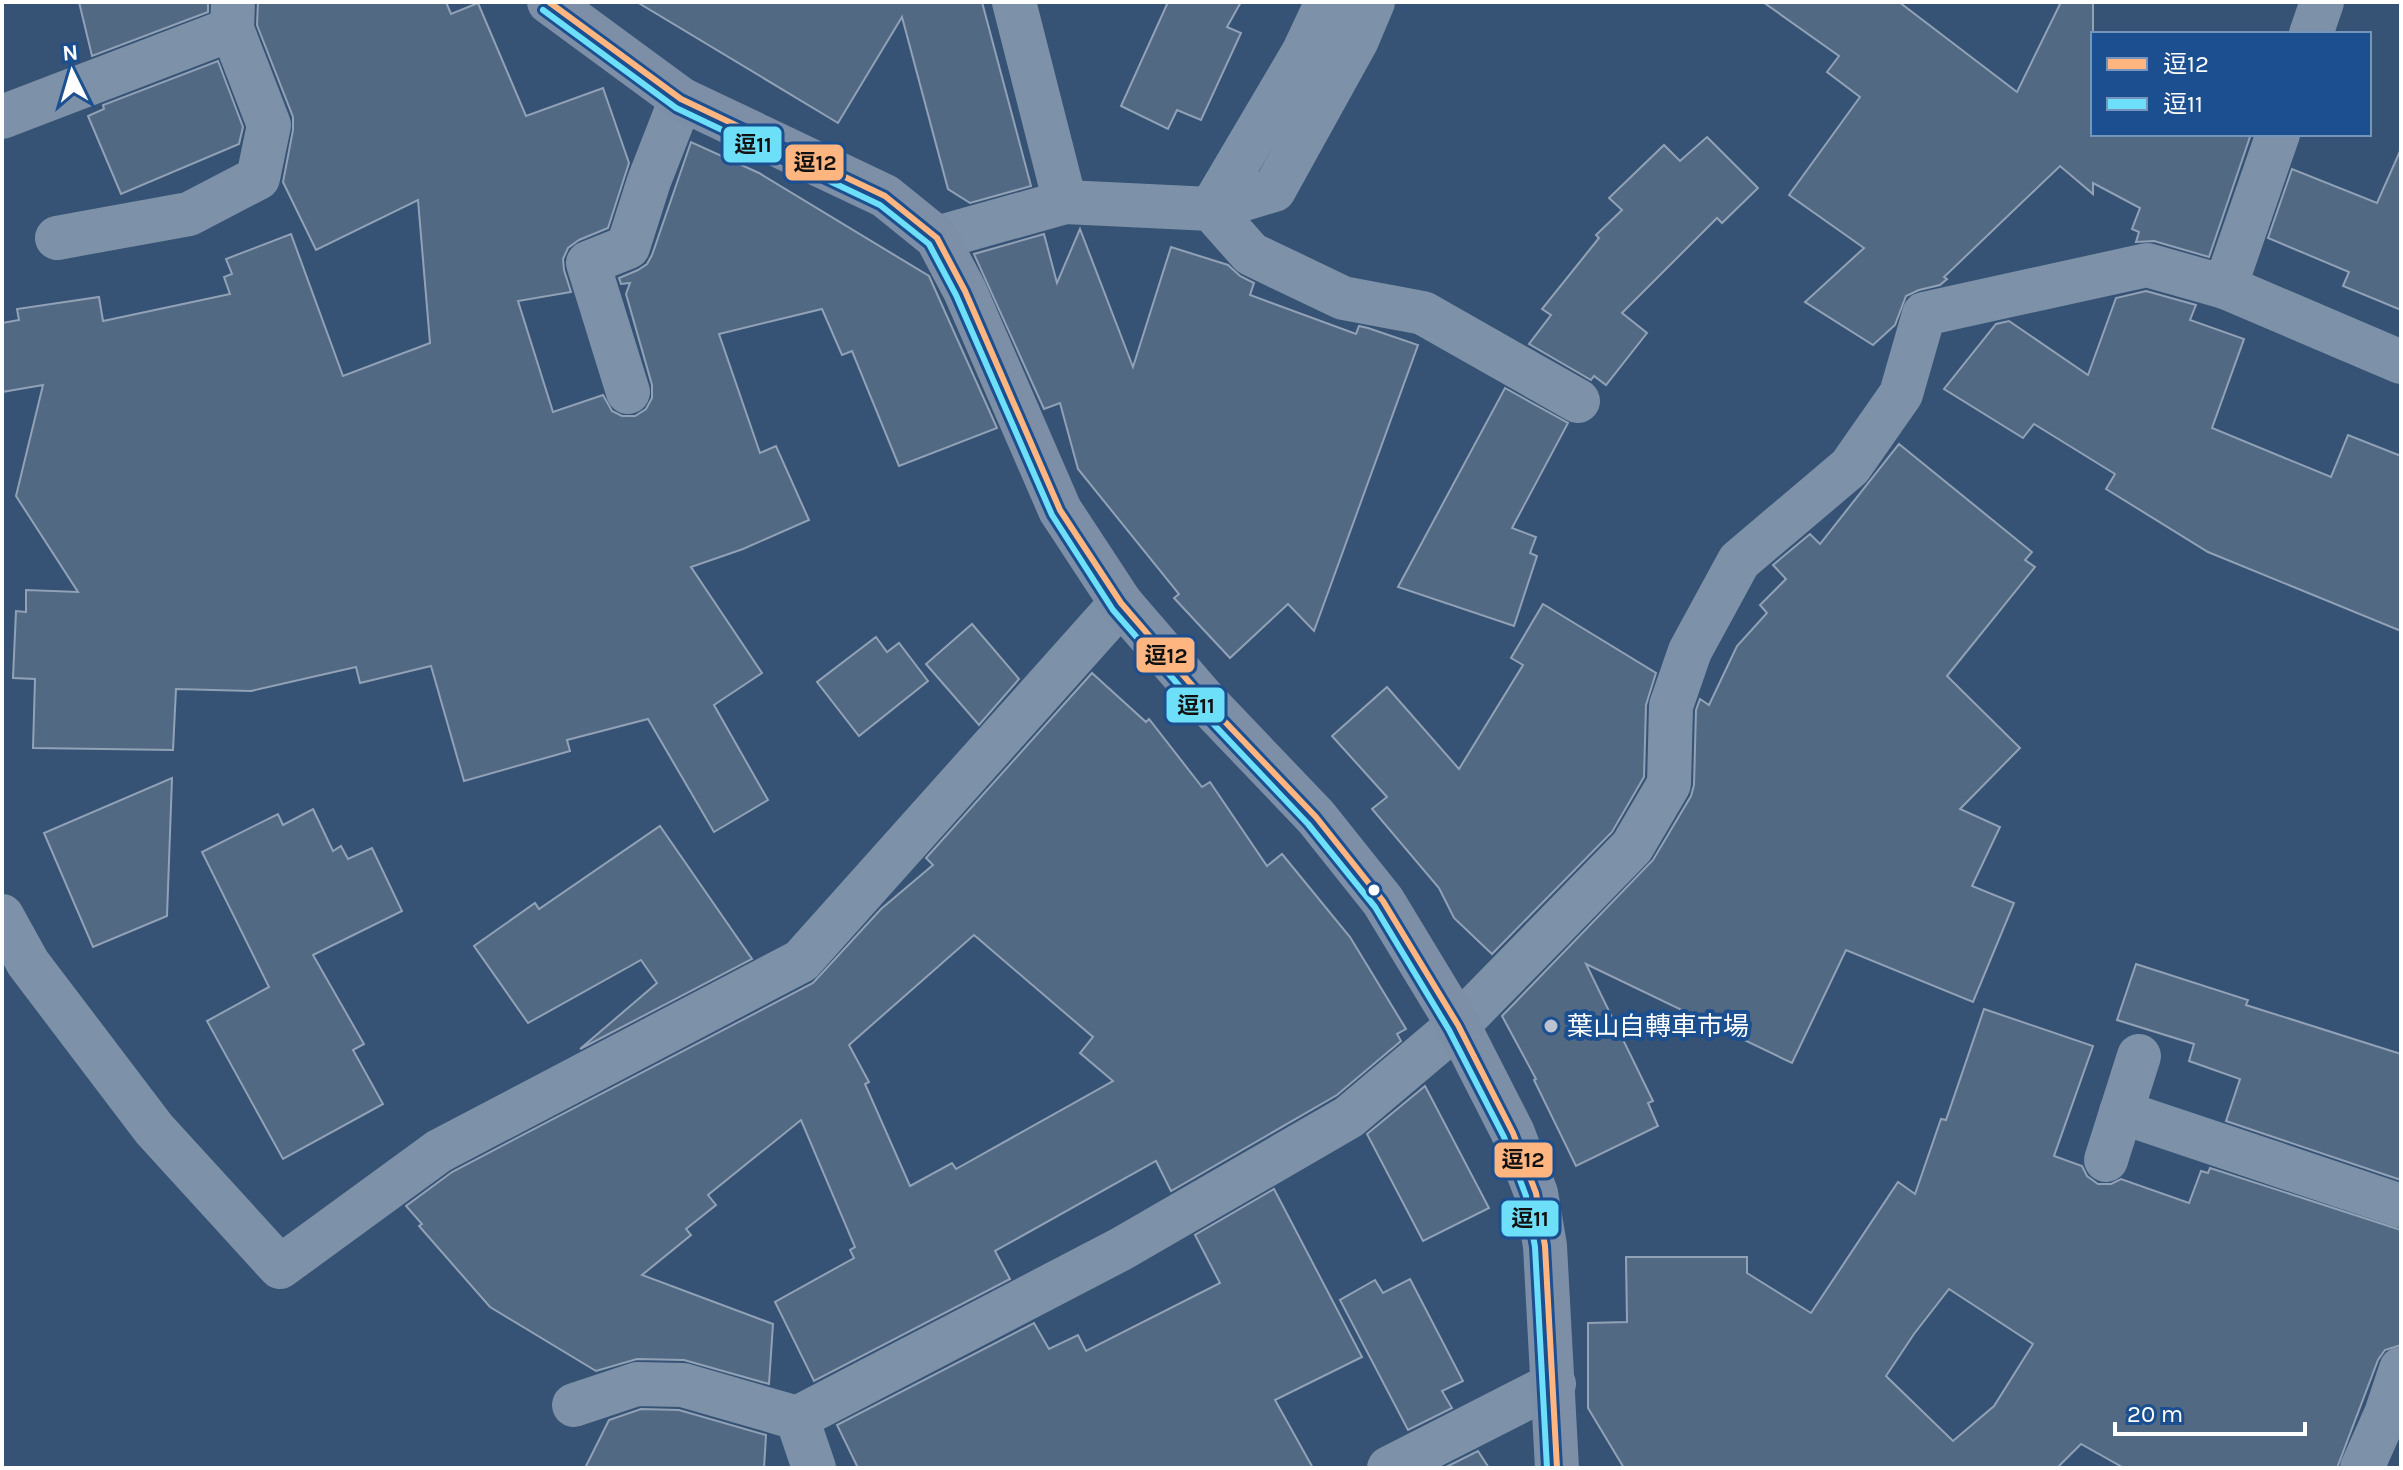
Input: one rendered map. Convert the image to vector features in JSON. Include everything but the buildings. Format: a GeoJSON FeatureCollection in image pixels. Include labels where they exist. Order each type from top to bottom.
{"type":"FeatureCollection","features":[{"type":"Feature","properties":{"kind":"main road"},"geometry":{"type":"LineString","coordinates":[[549,2],[681,99],[885,196],[937,238],[965,291],[1060,510],[1121,603],[1209,705],[1316,817],[1383,901],[1458,1025],[1513,1133],[1536,1193],[1545,1246],[1557,1468]]}},
{"type":"Feature","properties":{"kind":"street"},"geometry":{"type":"LineString","coordinates":[[1014,2],[1065,202]]}},
{"type":"Feature","properties":{"kind":"street"},"geometry":{"type":"LineString","coordinates":[[1211,209],[1303,53],[1327,2]]}},
{"type":"Feature","properties":{"kind":"street"},"geometry":{"type":"LineString","coordinates":[[937,238],[1065,202],[1211,209],[1274,190],[1357,40],[1373,2]]}},
{"type":"Feature","properties":{"kind":"street"},"geometry":{"type":"LineString","coordinates":[[2312,32],[2322,2]]}},
{"type":"Feature","properties":{"kind":"street"},"geometry":{"type":"LineString","coordinates":[[2,117],[232,15],[269,125],[258,178],[189,214],[57,238]]}},
{"type":"Feature","properties":{"kind":"street"},"geometry":{"type":"LineString","coordinates":[[628,392],[588,263],[628,247],[649,181],[681,99]]}},
{"type":"Feature","properties":{"kind":"street"},"geometry":{"type":"LineString","coordinates":[[2225,287],[2277,136]]}},
{"type":"Feature","properties":{"kind":"street"},"geometry":{"type":"LineString","coordinates":[[1211,209],[1251,254],[1343,298],[1423,313],[1578,401]]}},
{"type":"Feature","properties":{"kind":"street"},"geometry":{"type":"LineString","coordinates":[[574,1405],[637,1384],[683,1385],[797,1418],[1121,1249],[1349,1117],[1458,1025],[1632,847],[1669,784],[1671,706],[1690,651],[1739,561],[1850,467],[1901,394],[1924,314],[2147,265],[2225,287],[2401,362]]}},
{"type":"Feature","properties":{"kind":"street"},"geometry":{"type":"LineString","coordinates":[[2,916],[28,963],[154,1129],[280,1267],[439,1151],[801,961],[1121,603]]}},
{"type":"Feature","properties":{"kind":"street"},"geometry":{"type":"LineString","coordinates":[[2106,1160],[2139,1056]]}},
{"type":"Feature","properties":{"kind":"street"},"geometry":{"type":"LineString","coordinates":[[2121,1112],[2401,1206]]}},
{"type":"Feature","properties":{"kind":"street"},"geometry":{"type":"LineString","coordinates":[[2362,1468],[2386,1414],[2401,1369]]}},
{"type":"Feature","properties":{"kind":"street"},"geometry":{"type":"LineString","coordinates":[[1389,1468],[1554,1384]]}},
{"type":"Feature","properties":{"kind":"street"},"geometry":{"type":"LineString","coordinates":[[797,1418],[814,1468]]}},
{"type":"Feature","properties":{"kind":"transit line","name":"逗12"},"geometry":{"type":"LineString","coordinates":[[549,2],[681,99],[885,196],[937,238],[965,291],[1060,510],[1121,603],[1209,705],[1316,817],[1383,901],[1458,1025],[1513,1133],[1536,1193],[1545,1246],[1557,1468]]}},
{"type":"Feature","properties":{"kind":"transit line","name":"逗11"},"geometry":{"type":"LineString","coordinates":[[543,10],[676,108],[880,205],[929,244],[956,295],[1052,515],[1113,610],[1202,712],[1308,824],[1375,907],[1449,1030],[1504,1137],[1526,1196],[1535,1247],[1547,1468]]}},
{"type":"Feature","properties":{"kind":"place","name":"葉山自轉車市場"},"geometry":{"type":"Point","coordinates":[1551,1026]}}]}
